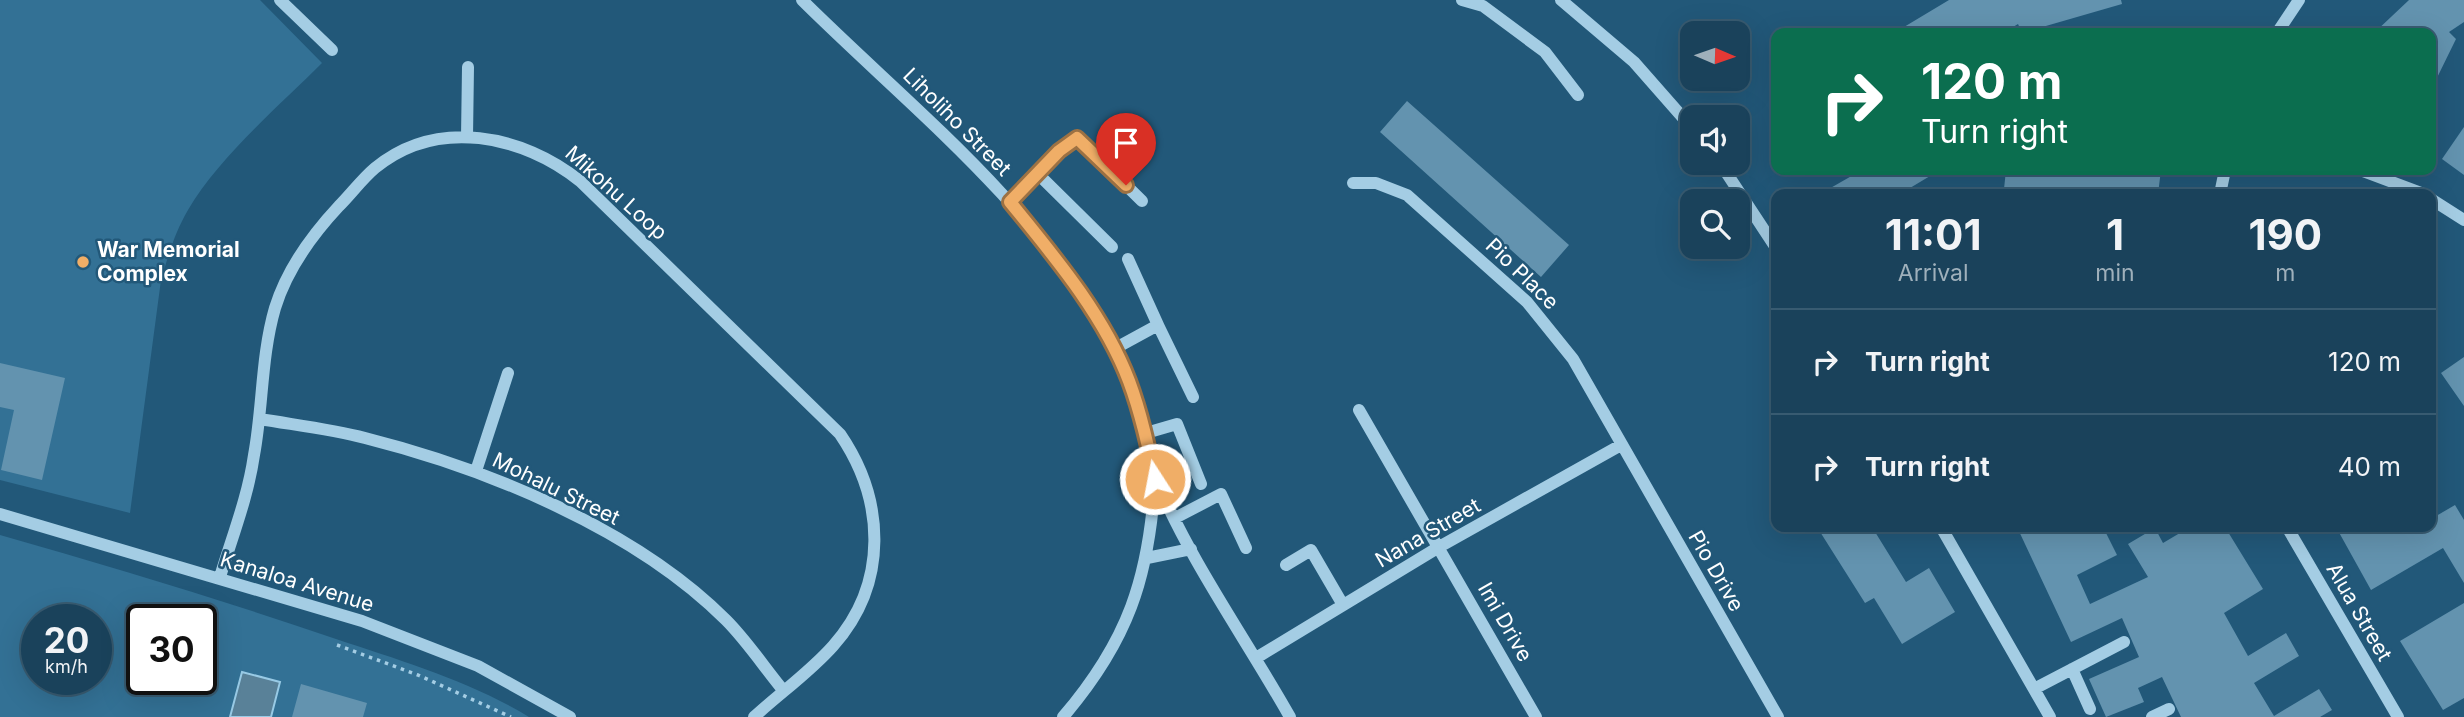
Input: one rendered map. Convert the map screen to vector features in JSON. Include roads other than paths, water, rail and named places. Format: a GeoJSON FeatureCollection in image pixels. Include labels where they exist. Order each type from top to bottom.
{"type":"FeatureCollection","features":[{"type":"Feature","properties":{"kind":"street"},"geometry":{"type":"LineString","coordinates":[[280,0],[332,50]]}},
{"type":"Feature","properties":{"kind":"street","name":"Liholiho Street"},"geometry":{"type":"LineString","coordinates":[[802,0],[954,141],[1010,202],[1105,331],[1128,378],[1146,433],[1155,479],[1191,549],[1290,717]]}},
{"type":"Feature","properties":{"kind":"street"},"geometry":{"type":"LineString","coordinates":[[1462,0],[1483,6],[1545,52],[1578,95]]}},
{"type":"Feature","properties":{"kind":"street"},"geometry":{"type":"LineString","coordinates":[[1561,0],[1634,62],[1680,114]]}},
{"type":"Feature","properties":{"kind":"street"},"geometry":{"type":"LineString","coordinates":[[2280,28],[2299,0]]}},
{"type":"Feature","properties":{"kind":"street"},"geometry":{"type":"LineString","coordinates":[[467,137],[468,67]]}},
{"type":"Feature","properties":{"kind":"street","name":"Mikohu Loop"},"geometry":{"type":"LineString","coordinates":[[220,577],[245,497],[260,419],[268,339],[275,307],[302,249],[376,167],[426,143],[467,137],[508,142],[534,150],[580,181],[840,434],[865,479],[874,517],[875,555],[870,581],[848,628],[832,648],[754,717]]}},
{"type":"Feature","properties":{"kind":"street"},"geometry":{"type":"LineString","coordinates":[[1010,202],[1037,173],[1077,138],[1142,201]]}},
{"type":"Feature","properties":{"kind":"street"},"geometry":{"type":"LineString","coordinates":[[1037,173],[1112,247]]}},
{"type":"Feature","properties":{"kind":"street"},"geometry":{"type":"LineString","coordinates":[[1728,175],[1771,240]]}},
{"type":"Feature","properties":{"kind":"street"},"geometry":{"type":"LineString","coordinates":[[2370,175],[2397,189]]}},
{"type":"Feature","properties":{"kind":"street","name":"Pio Place"},"geometry":{"type":"LineString","coordinates":[[1353,183],[1376,183],[1407,195],[1527,302],[1573,359],[1621,445]]}},
{"type":"Feature","properties":{"kind":"street"},"geometry":{"type":"LineString","coordinates":[[2436,202],[2464,220]]}},
{"type":"Feature","properties":{"kind":"street"},"geometry":{"type":"LineString","coordinates":[[1128,259],[1193,397]]}},
{"type":"Feature","properties":{"kind":"street"},"geometry":{"type":"LineString","coordinates":[[1114,349],[1158,325]]}},
{"type":"Feature","properties":{"kind":"street"},"geometry":{"type":"LineString","coordinates":[[476,471],[508,373]]}},
{"type":"Feature","properties":{"kind":"street","name":"Imi Drive"},"geometry":{"type":"LineString","coordinates":[[1359,410],[1536,717]]}},
{"type":"Feature","properties":{"kind":"street","name":"Mohalu Street"},"geometry":{"type":"LineString","coordinates":[[260,419],[363,438],[476,471],[583,519],[658,565],[726,620],[783,690]]}},
{"type":"Feature","properties":{"kind":"street"},"geometry":{"type":"LineString","coordinates":[[1146,433],[1177,424],[1201,484]]}},
{"type":"Feature","properties":{"kind":"street","name":"Nana Street"},"geometry":{"type":"LineString","coordinates":[[1256,658],[1439,547],[1621,445]]}},
{"type":"Feature","properties":{"kind":"street","name":"Pio Drive"},"geometry":{"type":"LineString","coordinates":[[1621,445],[1778,717]]}},
{"type":"Feature","properties":{"kind":"street"},"geometry":{"type":"LineString","coordinates":[[1063,717],[1090,685],[1119,638],[1139,587],[1147,558],[1155,479]]}},
{"type":"Feature","properties":{"kind":"street"},"geometry":{"type":"LineString","coordinates":[[1175,518],[1221,494],[1246,548]]}},
{"type":"Feature","properties":{"kind":"street","name":"Kanaloa Avenue"},"geometry":{"type":"LineString","coordinates":[[0,514],[362,621],[478,666],[570,717]]}},
{"type":"Feature","properties":{"kind":"street"},"geometry":{"type":"LineString","coordinates":[[1944,532],[2050,717]]}},
{"type":"Feature","properties":{"kind":"street","name":"Alua Street"},"geometry":{"type":"LineString","coordinates":[[2290,532],[2398,717]]}},
{"type":"Feature","properties":{"kind":"street"},"geometry":{"type":"LineString","coordinates":[[1147,558],[1191,549]]}},
{"type":"Feature","properties":{"kind":"street"},"geometry":{"type":"LineString","coordinates":[[1286,565],[1311,551],[1343,605]]}},
{"type":"Feature","properties":{"kind":"street"},"geometry":{"type":"LineString","coordinates":[[2034,689],[2124,642]]}},
{"type":"Feature","properties":{"kind":"street"},"geometry":{"type":"LineString","coordinates":[[2072,669],[2091,709]]}},
{"type":"Feature","properties":{"kind":"street"},"geometry":{"type":"LineString","coordinates":[[2152,717],[2169,709]]}},
{"type":"Feature","properties":{"kind":"place","name":"War Memorial Complex"},"geometry":{"type":"Point","coordinates":[83,262]}}]}
